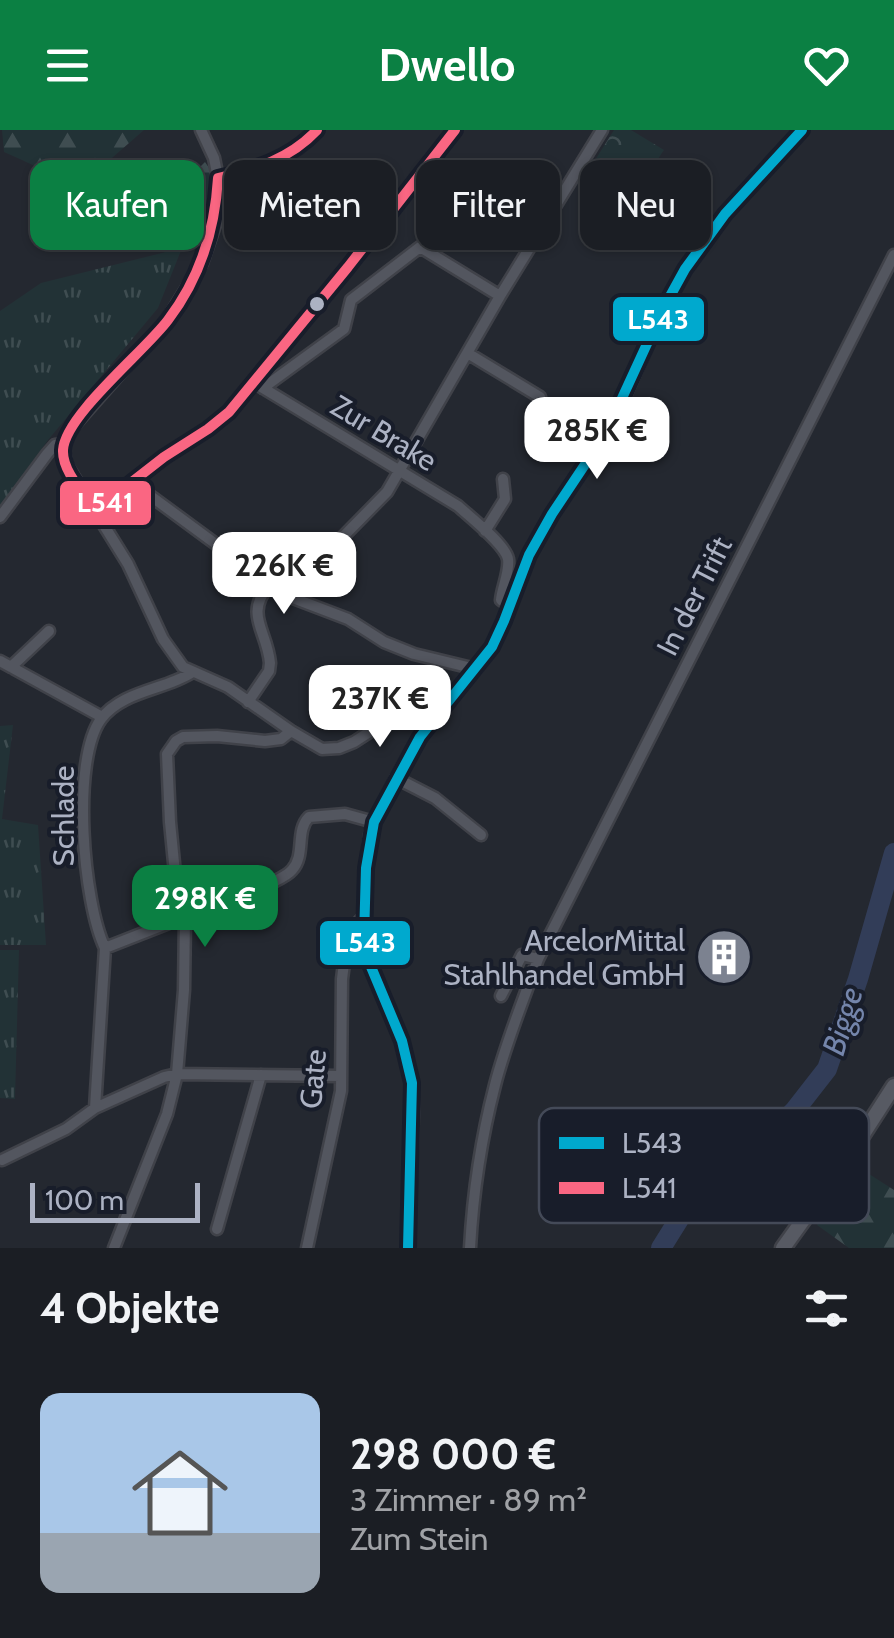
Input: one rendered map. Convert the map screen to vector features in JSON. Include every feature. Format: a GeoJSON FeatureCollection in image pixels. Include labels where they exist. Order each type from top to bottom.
{"type":"FeatureCollection","features":[{"type":"Feature","properties":{"kind":"main road"},"geometry":{"type":"LineString","coordinates":[[869,1125],[894,1086]]}},
{"type":"Feature","properties":{"kind":"main road"},"geometry":{"type":"LineString","coordinates":[[783,1248],[801,1223]]}},
{"type":"Feature","properties":{"kind":"street"},"geometry":{"type":"LineString","coordinates":[[201,130],[218,178],[215,225],[202,263],[184,296],[150,342],[70,429],[63,444],[66,464],[128,564],[162,640],[191,673],[228,687],[322,749],[339,748],[411,705],[422,702],[441,708]]}},
{"type":"Feature","properties":{"kind":"street"},"geometry":{"type":"LineString","coordinates":[[218,178],[272,162],[299,147],[317,130]]}},
{"type":"Feature","properties":{"kind":"street"},"geometry":{"type":"LineString","coordinates":[[96,510],[164,457],[208,429],[258,385],[456,130]]}},
{"type":"Feature","properties":{"kind":"street"},"geometry":{"type":"LineString","coordinates":[[248,702],[268,670],[269,654],[256,608],[262,593],[328,550],[388,492],[500,296],[602,130]]}},
{"type":"Feature","properties":{"kind":"street"},"geometry":{"type":"LineString","coordinates":[[408,1248],[412,1083],[402,1041],[369,962],[364,938],[374,822],[416,744],[493,646],[534,544],[606,433],[684,270],[738,198],[802,130]]}},
{"type":"Feature","properties":{"kind":"street"},"geometry":{"type":"LineString","coordinates":[[258,385],[344,329],[351,300],[420,247],[500,296]]}},
{"type":"Feature","properties":{"kind":"street","name":"In der Trift"},"geometry":{"type":"LineString","coordinates":[[470,1248],[482,1137],[495,1082],[538,959],[894,256]]}},
{"type":"Feature","properties":{"kind":"street"},"geometry":{"type":"LineString","coordinates":[[469,354],[540,397]]}},
{"type":"Feature","properties":{"kind":"street","name":"Zur Brake"},"geometry":{"type":"LineString","coordinates":[[258,385],[458,506],[486,531],[508,559],[501,600],[510,606]]}},
{"type":"Feature","properties":{"kind":"street"},"geometry":{"type":"LineString","coordinates":[[0,518],[47,454],[63,444]]}},
{"type":"Feature","properties":{"kind":"street"},"geometry":{"type":"LineString","coordinates":[[486,531],[504,499],[503,479]]}},
{"type":"Feature","properties":{"kind":"street"},"geometry":{"type":"LineString","coordinates":[[134,483],[297,602],[348,619],[384,642],[414,654],[476,669]]}},
{"type":"Feature","properties":{"kind":"street"},"geometry":{"type":"LineString","coordinates":[[12,667],[49,631]]}},
{"type":"Feature","properties":{"kind":"street"},"geometry":{"type":"LineString","coordinates":[[0,661],[102,717],[135,696],[191,673]]}},
{"type":"Feature","properties":{"kind":"street","name":"Schlade"},"geometry":{"type":"LineString","coordinates":[[95,1108],[105,948],[85,867],[83,842],[88,757],[91,738],[102,717]]}},
{"type":"Feature","properties":{"kind":"street"},"geometry":{"type":"LineString","coordinates":[[114,1248],[167,1114],[177,1074],[186,918],[174,856],[167,754],[183,737],[276,741],[291,731]]}},
{"type":"Feature","properties":{"kind":"street"},"geometry":{"type":"LineString","coordinates":[[396,778],[435,798],[481,835]]}},
{"type":"Feature","properties":{"kind":"street"},"geometry":{"type":"LineString","coordinates":[[105,948],[271,883],[292,870],[299,857],[304,820],[309,817],[344,814],[374,822]]}},
{"type":"Feature","properties":{"kind":"street","name":"Gate"},"geometry":{"type":"LineString","coordinates":[[307,1248],[337,1110],[346,948],[352,928],[363,917]]}},
{"type":"Feature","properties":{"kind":"street","name":"In der Trift"},"geometry":{"type":"LineString","coordinates":[[501,996],[522,955],[538,959]]}},
{"type":"Feature","properties":{"kind":"street"},"geometry":{"type":"LineString","coordinates":[[217,1229],[261,1075]]}},
{"type":"Feature","properties":{"kind":"street"},"geometry":{"type":"LineString","coordinates":[[2,1160],[66,1128],[95,1108],[164,1076],[341,1076]]}},
{"type":"Feature","properties":{"kind":"green space"},"geometry":{"type":"Polygon","coordinates":[[[2,130],[144,130],[110,160],[30,160],[30,164],[4,152],[2,130]]]}},
{"type":"Feature","properties":{"kind":"green space"},"geometry":{"type":"Polygon","coordinates":[[[614,130],[631,130],[664,150],[657,160],[595,160],[614,130]]]}},
{"type":"Feature","properties":{"kind":"green space"},"geometry":{"type":"Polygon","coordinates":[[[205,162],[214,175],[214,213],[204,212],[205,162]]]}},
{"type":"Feature","properties":{"kind":"green space"},"geometry":{"type":"Polygon","coordinates":[[[181,250],[158,308],[48,440],[0,506],[0,311],[41,283],[181,250]]]}},
{"type":"Feature","properties":{"kind":"green space"},"geometry":{"type":"Polygon","coordinates":[[[13,725],[2,819],[38,825],[46,945],[0,945],[0,726],[13,725]]]}},
{"type":"Feature","properties":{"kind":"green space"},"geometry":{"type":"Polygon","coordinates":[[[0,950],[19,950],[15,1099],[0,1098],[0,950]]]}},
{"type":"Feature","properties":{"kind":"green space"},"geometry":{"type":"Polygon","coordinates":[[[869,1174],[894,1190],[894,1248],[849,1248],[817,1225],[869,1223],[869,1174]]]}},
{"type":"Feature","properties":{"kind":"waterway","name":"Bigge"},"geometry":{"type":"LineString","coordinates":[[797,1108],[827,1069],[894,853]]}},
{"type":"Feature","properties":{"kind":"waterway","name":"Bigge"},"geometry":{"type":"LineString","coordinates":[[661,1248],[677,1223]]}},
{"type":"Feature","properties":{"kind":"transit line","name":"L541"},"geometry":{"type":"LineString","coordinates":[[317,130],[272,162],[218,178],[204,253],[189,287],[168,320],[91,402],[67,436],[63,450],[66,466],[96,510],[229,412],[455,130]]}},
{"type":"Feature","properties":{"kind":"transit line","name":"L543"},"geometry":{"type":"LineString","coordinates":[[408,1248],[412,1083],[402,1041],[369,962],[364,938],[366,868],[374,822],[420,737],[492,647],[529,555],[606,433],[685,269],[725,214],[802,130]]}},
{"type":"Feature","properties":{"kind":"place","name":"ArcelorMittal Stahlhandel GmbH"},"geometry":{"type":"Point","coordinates":[724,957]}}]}
